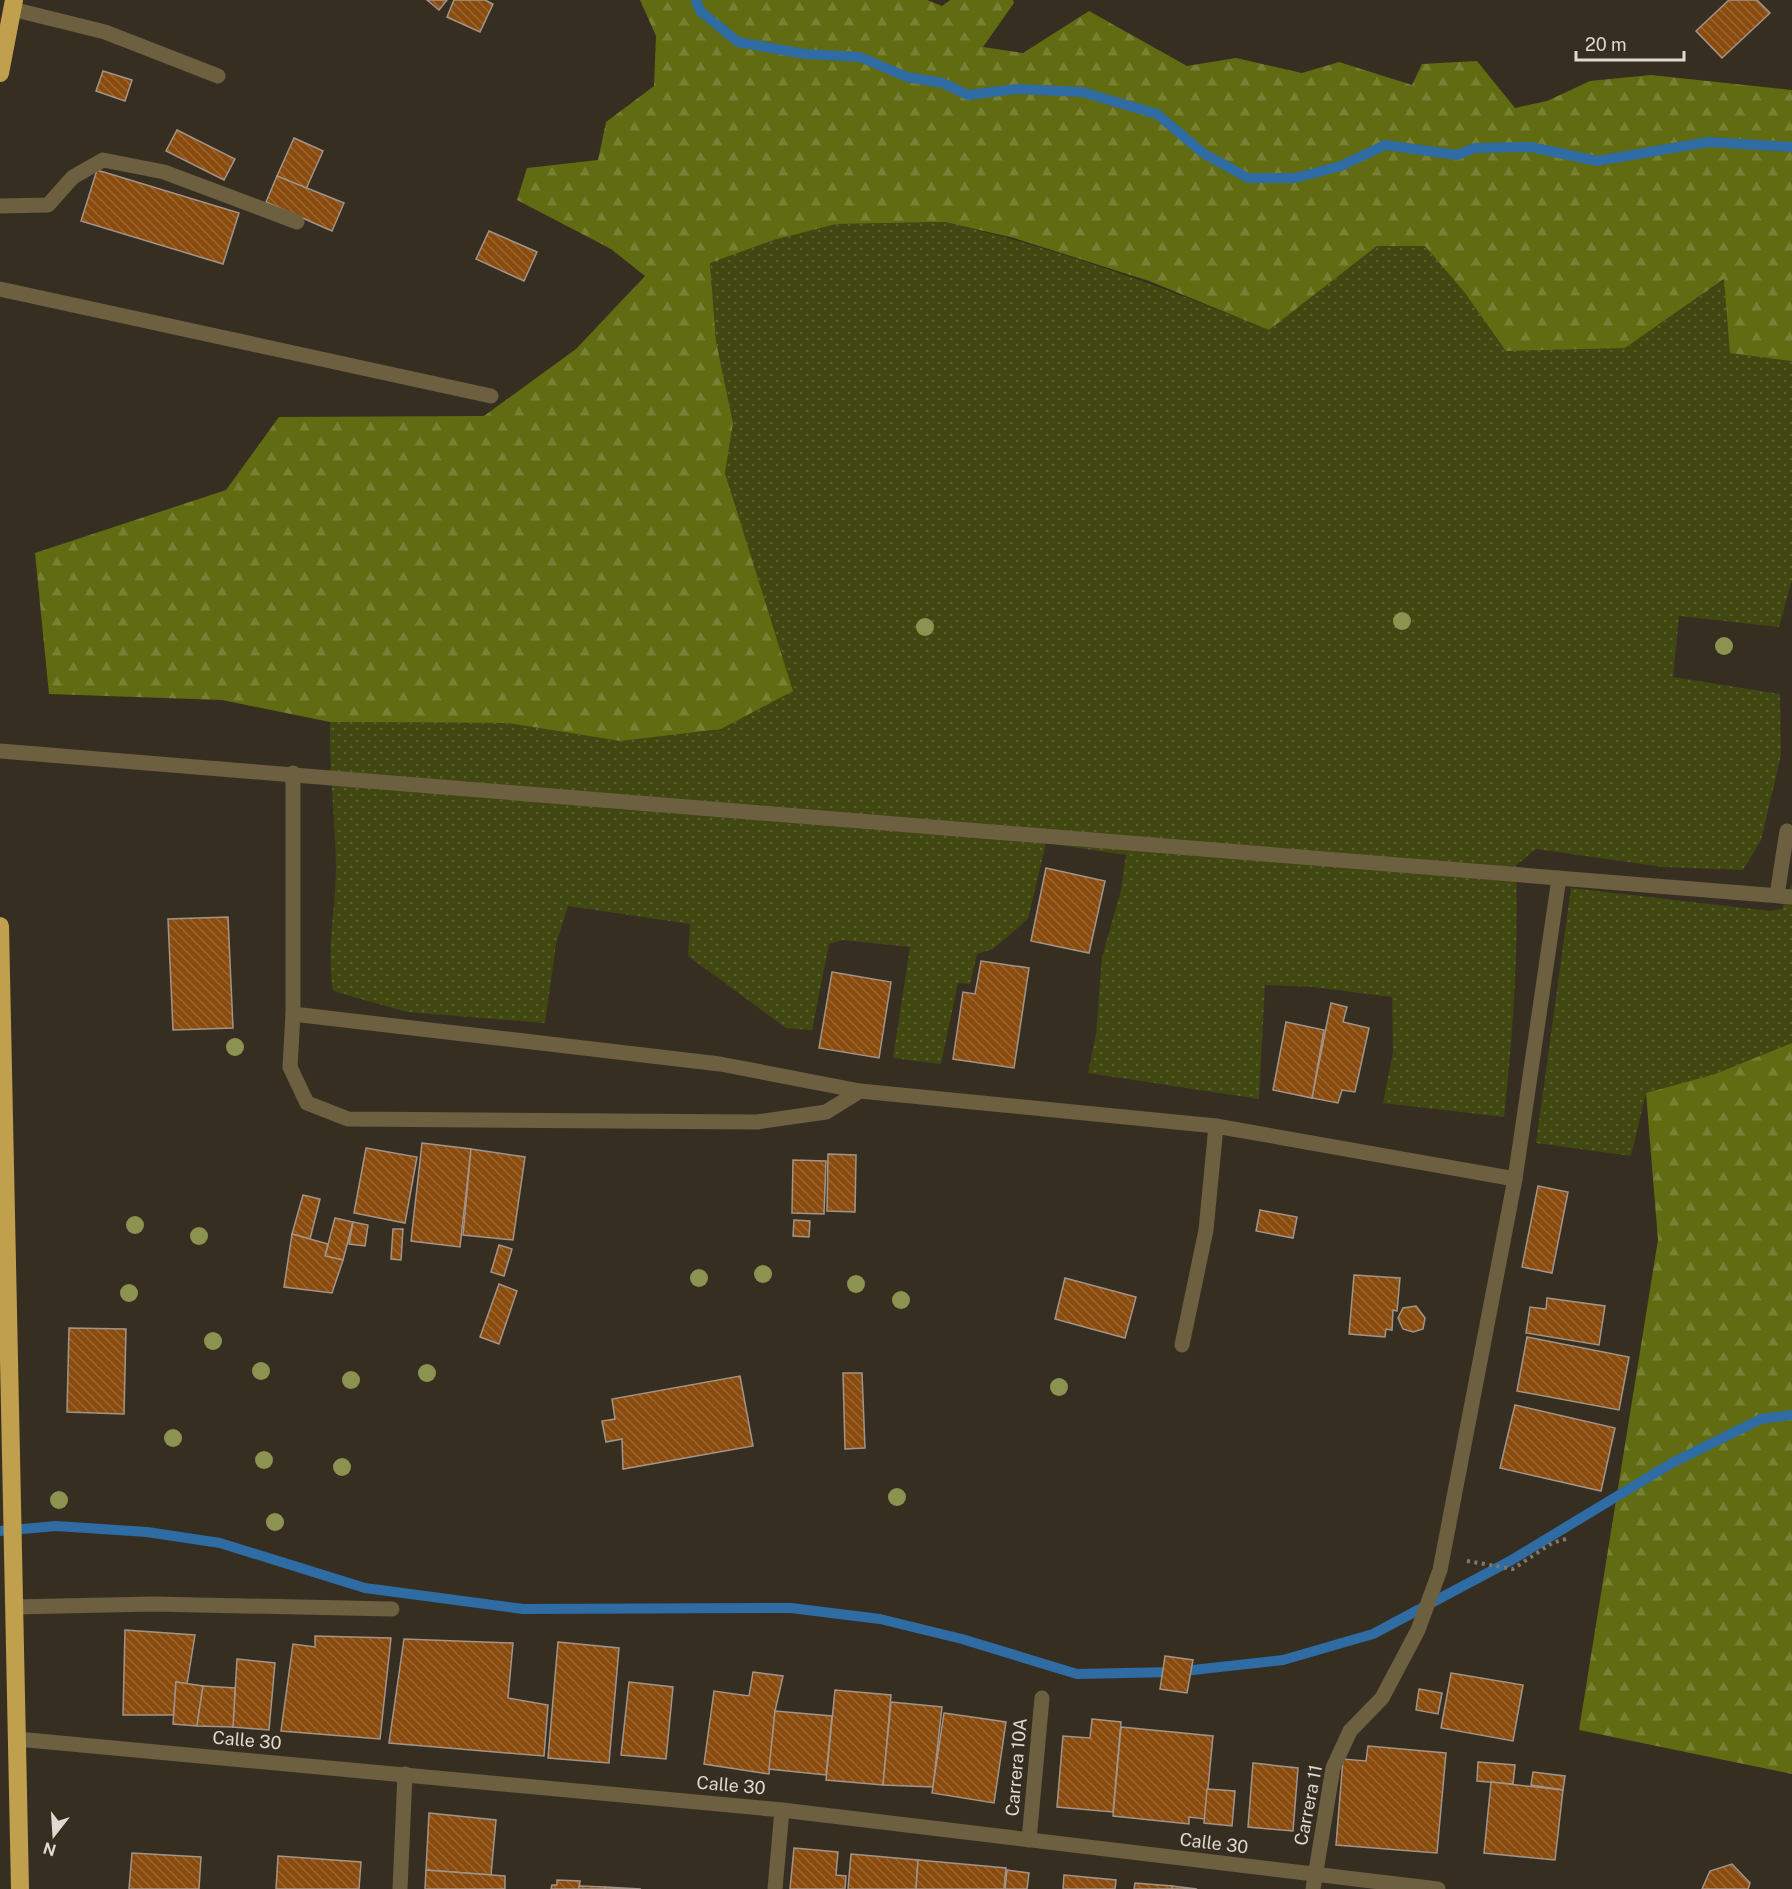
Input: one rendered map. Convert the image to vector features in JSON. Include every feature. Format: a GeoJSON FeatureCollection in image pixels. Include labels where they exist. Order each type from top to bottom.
{"type":"FeatureCollection","features":[{"type":"Feature","properties":{"kind":"highway"},"geometry":{"type":"LineString","coordinates":[[0,73],[13,4]]}},
{"type":"Feature","properties":{"kind":"highway"},"geometry":{"type":"LineString","coordinates":[[0,926],[3,1180],[20,1889]]}},
{"type":"Feature","properties":{"kind":"street"},"geometry":{"type":"LineString","coordinates":[[13,4],[105,33],[218,76]]}},
{"type":"Feature","properties":{"kind":"street"},"geometry":{"type":"LineString","coordinates":[[0,206],[48,205],[73,177],[103,160],[164,172],[297,222]]}},
{"type":"Feature","properties":{"kind":"street"},"geometry":{"type":"LineString","coordinates":[[0,289],[491,396]]}},
{"type":"Feature","properties":{"kind":"street"},"geometry":{"type":"LineString","coordinates":[[0,751],[1785,896],[1787,831]]}},
{"type":"Feature","properties":{"kind":"street"},"geometry":{"type":"LineString","coordinates":[[292,773],[293,1014],[290,1067],[307,1103],[348,1119],[757,1122],[826,1112],[860,1091]]}},
{"type":"Feature","properties":{"kind":"street","name":"Carrera 11"},"geometry":{"type":"LineString","coordinates":[[1314,1882],[1333,1768],[1350,1731],[1382,1698],[1418,1630],[1440,1570],[1515,1179],[1559,878]]}},
{"type":"Feature","properties":{"kind":"street"},"geometry":{"type":"LineString","coordinates":[[293,1014],[720,1064],[860,1091],[1216,1126],[1515,1179]]}},
{"type":"Feature","properties":{"kind":"street"},"geometry":{"type":"LineString","coordinates":[[1182,1345],[1206,1230],[1216,1126]]}},
{"type":"Feature","properties":{"kind":"street"},"geometry":{"type":"LineString","coordinates":[[14,1607],[153,1604],[392,1609]]}},
{"type":"Feature","properties":{"kind":"street","name":"Carrera 10A"},"geometry":{"type":"LineString","coordinates":[[1029,1840],[1042,1698]]}},
{"type":"Feature","properties":{"kind":"street","name":"Calle 30"},"geometry":{"type":"LineString","coordinates":[[17,1739],[782,1810],[1029,1840],[1314,1882],[1438,1889]]}},
{"type":"Feature","properties":{"kind":"street"},"geometry":{"type":"LineString","coordinates":[[400,1889],[405,1774]]}},
{"type":"Feature","properties":{"kind":"street"},"geometry":{"type":"LineString","coordinates":[[775,1889],[782,1810]]}},
{"type":"Feature","properties":{"kind":"path"},"geometry":{"type":"LineString","coordinates":[[1440,1570],[1467,1561],[1512,1569],[1552,1544],[1566,1539]]}},
{"type":"Feature","properties":{"kind":"green space"},"geometry":{"type":"Polygon","coordinates":[[[640,0],[927,0],[942,6],[950,0],[1013,0],[1014,3],[983,47],[1023,53],[1089,11],[1187,66],[1236,58],[1302,73],[1339,62],[1412,85],[1422,64],[1477,61],[1515,108],[1547,101],[1590,81],[1651,75],[1792,90],[1792,361],[1730,353],[1724,279],[1625,348],[1506,351],[1465,293],[1425,246],[1377,246],[1269,330],[1149,281],[1014,238],[945,222],[836,224],[774,240],[710,263],[716,341],[733,423],[725,473],[793,691],[721,729],[620,741],[508,723],[330,722],[222,700],[49,694],[35,553],[226,490],[279,417],[484,416],[576,349],[645,276],[611,249],[517,200],[527,168],[598,160],[606,122],[654,86],[656,36],[640,0]]]}},
{"type":"Feature","properties":{"kind":"green space"},"geometry":{"type":"Polygon","coordinates":[[[945,222],[1069,256],[1189,298],[1269,330],[1377,246],[1425,246],[1465,293],[1625,348],[1725,279],[1792,361],[1792,580],[1779,627],[1679,616],[1673,677],[1780,694],[1781,755],[1761,840],[1743,870],[1663,867],[1536,849],[1516,865],[1517,928],[1514,991],[1504,1117],[1383,1103],[1393,1052],[1392,997],[1313,987],[1265,985],[1259,1099],[1088,1073],[1096,1034],[1102,957],[1121,890],[1126,855],[1046,843],[1028,919],[993,949],[977,954],[970,984],[958,983],[941,1064],[893,1058],[910,947],[843,940],[829,944],[812,1030],[786,1028],[688,956],[690,924],[568,906],[556,944],[545,1023],[407,1012],[333,991],[331,944],[336,866],[330,722],[508,723],[620,741],[793,691],[725,473],[733,423],[716,341],[710,262],[774,240],[836,224],[945,222]]]}},
{"type":"Feature","properties":{"kind":"green space"},"geometry":{"type":"Polygon","coordinates":[[[1792,883],[1792,1043],[1715,1074],[1646,1093],[1631,1156],[1536,1143],[1571,888],[1770,911],[1782,909],[1792,883]]]}},
{"type":"Feature","properties":{"kind":"green space"},"geometry":{"type":"Polygon","coordinates":[[[1792,1043],[1792,1774],[1579,1730],[1658,1240],[1646,1093],[1715,1074],[1792,1043]]]}},
{"type":"Feature","properties":{"kind":"building"},"geometry":{"type":"Polygon","coordinates":[[[427,0],[447,0],[439,10],[427,0]]]}},
{"type":"Feature","properties":{"kind":"building"},"geometry":{"type":"Polygon","coordinates":[[[454,0],[485,0],[493,4],[480,32],[447,17],[454,0]]]}},
{"type":"Feature","properties":{"kind":"building"},"geometry":{"type":"Polygon","coordinates":[[[1729,0],[1757,0],[1770,13],[1722,58],[1696,31],[1729,0]]]}},
{"type":"Feature","properties":{"kind":"building"},"geometry":{"type":"Polygon","coordinates":[[[103,71],[132,80],[125,101],[96,91],[103,71]]]}},
{"type":"Feature","properties":{"kind":"building"},"geometry":{"type":"Polygon","coordinates":[[[177,130],[235,159],[224,180],[166,151],[177,130]]]}},
{"type":"Feature","properties":{"kind":"building"},"geometry":{"type":"Polygon","coordinates":[[[294,138],[323,151],[306,189],[277,176],[294,138]]]}},
{"type":"Feature","properties":{"kind":"building"},"geometry":{"type":"Polygon","coordinates":[[[97,170],[239,213],[223,264],[81,221],[97,170]]]}},
{"type":"Feature","properties":{"kind":"building"},"geometry":{"type":"Polygon","coordinates":[[[277,176],[344,203],[332,231],[266,202],[277,176]]]}},
{"type":"Feature","properties":{"kind":"building"},"geometry":{"type":"Polygon","coordinates":[[[489,231],[537,252],[524,281],[476,259],[489,231]]]}},
{"type":"Feature","properties":{"kind":"building"},"geometry":{"type":"Polygon","coordinates":[[[1046,868],[1105,881],[1089,953],[1031,941],[1046,868]]]}},
{"type":"Feature","properties":{"kind":"building"},"geometry":{"type":"Polygon","coordinates":[[[228,917],[233,1028],[173,1030],[168,919],[228,917]]]}},
{"type":"Feature","properties":{"kind":"building"},"geometry":{"type":"Polygon","coordinates":[[[981,961],[1029,968],[1014,1068],[953,1059],[963,992],[975,994],[981,961]]]}},
{"type":"Feature","properties":{"kind":"building"},"geometry":{"type":"Polygon","coordinates":[[[832,972],[891,982],[879,1058],[819,1048],[832,972]]]}},
{"type":"Feature","properties":{"kind":"building"},"geometry":{"type":"Polygon","coordinates":[[[1331,1003],[1347,1007],[1343,1022],[1369,1028],[1355,1092],[1342,1090],[1338,1103],[1312,1098],[1331,1003]]]}},
{"type":"Feature","properties":{"kind":"building"},"geometry":{"type":"Polygon","coordinates":[[[1286,1022],[1324,1030],[1312,1098],[1273,1090],[1286,1022]]]}},
{"type":"Feature","properties":{"kind":"building"},"geometry":{"type":"Polygon","coordinates":[[[422,1143],[471,1149],[460,1247],[411,1241],[422,1143]]]}},
{"type":"Feature","properties":{"kind":"building"},"geometry":{"type":"Polygon","coordinates":[[[366,1148],[417,1157],[405,1223],[354,1213],[366,1148]]]}},
{"type":"Feature","properties":{"kind":"building"},"geometry":{"type":"Polygon","coordinates":[[[471,1149],[525,1157],[513,1240],[463,1235],[471,1149]]]}},
{"type":"Feature","properties":{"kind":"building"},"geometry":{"type":"Polygon","coordinates":[[[828,1154],[856,1155],[855,1212],[827,1211],[828,1154]]]}},
{"type":"Feature","properties":{"kind":"building"},"geometry":{"type":"Polygon","coordinates":[[[793,1160],[826,1161],[824,1214],[792,1213],[793,1160]]]}},
{"type":"Feature","properties":{"kind":"building"},"geometry":{"type":"Polygon","coordinates":[[[1538,1186],[1568,1192],[1552,1273],[1522,1267],[1538,1186]]]}},
{"type":"Feature","properties":{"kind":"building"},"geometry":{"type":"Polygon","coordinates":[[[303,1195],[320,1199],[310,1239],[292,1234],[303,1195]]]}},
{"type":"Feature","properties":{"kind":"building"},"geometry":{"type":"Polygon","coordinates":[[[1260,1210],[1297,1217],[1293,1238],[1256,1231],[1260,1210]]]}},
{"type":"Feature","properties":{"kind":"building"},"geometry":{"type":"Polygon","coordinates":[[[335,1218],[353,1222],[343,1260],[325,1256],[335,1218]]]}},
{"type":"Feature","properties":{"kind":"building"},"geometry":{"type":"Polygon","coordinates":[[[794,1220],[810,1221],[809,1237],[793,1236],[794,1220]]]}},
{"type":"Feature","properties":{"kind":"building"},"geometry":{"type":"Polygon","coordinates":[[[353,1222],[368,1225],[365,1246],[349,1244],[353,1222]]]}},
{"type":"Feature","properties":{"kind":"building"},"geometry":{"type":"Polygon","coordinates":[[[393,1229],[403,1229],[401,1260],[391,1259],[393,1229]]]}},
{"type":"Feature","properties":{"kind":"building"},"geometry":{"type":"Polygon","coordinates":[[[292,1234],[328,1244],[325,1256],[343,1260],[332,1293],[284,1287],[292,1234]]]}},
{"type":"Feature","properties":{"kind":"building"},"geometry":{"type":"Polygon","coordinates":[[[499,1245],[512,1249],[504,1276],[491,1272],[499,1245]]]}},
{"type":"Feature","properties":{"kind":"building"},"geometry":{"type":"Polygon","coordinates":[[[1354,1275],[1400,1278],[1397,1311],[1393,1310],[1392,1330],[1386,1329],[1385,1337],[1349,1334],[1354,1275]]]}},
{"type":"Feature","properties":{"kind":"building"},"geometry":{"type":"Polygon","coordinates":[[[1065,1278],[1136,1297],[1125,1338],[1055,1319],[1065,1278]]]}},
{"type":"Feature","properties":{"kind":"building"},"geometry":{"type":"Polygon","coordinates":[[[499,1284],[517,1291],[499,1344],[480,1337],[499,1284]]]}},
{"type":"Feature","properties":{"kind":"building"},"geometry":{"type":"Polygon","coordinates":[[[1547,1298],[1605,1306],[1599,1345],[1526,1333],[1530,1307],[1546,1309],[1547,1298]]]}},
{"type":"Feature","properties":{"kind":"building"},"geometry":{"type":"Polygon","coordinates":[[[1416,1306],[1425,1318],[1423,1329],[1413,1332],[1403,1329],[1398,1318],[1403,1308],[1416,1306]]]}},
{"type":"Feature","properties":{"kind":"building"},"geometry":{"type":"Polygon","coordinates":[[[69,1328],[126,1329],[124,1414],[67,1412],[69,1328]]]}},
{"type":"Feature","properties":{"kind":"building"},"geometry":{"type":"Polygon","coordinates":[[[1527,1337],[1629,1357],[1619,1410],[1517,1391],[1527,1337]]]}},
{"type":"Feature","properties":{"kind":"building"},"geometry":{"type":"Polygon","coordinates":[[[843,1373],[862,1373],[865,1448],[845,1449],[843,1373]]]}},
{"type":"Feature","properties":{"kind":"building"},"geometry":{"type":"Polygon","coordinates":[[[740,1376],[753,1446],[623,1469],[622,1439],[606,1442],[602,1421],[615,1419],[612,1399],[740,1376]]]}},
{"type":"Feature","properties":{"kind":"building"},"geometry":{"type":"Polygon","coordinates":[[[1515,1405],[1615,1428],[1601,1491],[1500,1468],[1515,1405]]]}},
{"type":"Feature","properties":{"kind":"building"},"geometry":{"type":"Polygon","coordinates":[[[125,1630],[195,1635],[187,1684],[176,1682],[174,1715],[123,1715],[125,1630]]]}},
{"type":"Feature","properties":{"kind":"building"},"geometry":{"type":"Polygon","coordinates":[[[315,1636],[391,1638],[380,1739],[281,1731],[293,1644],[315,1647],[315,1636]]]}},
{"type":"Feature","properties":{"kind":"building"},"geometry":{"type":"Polygon","coordinates":[[[404,1639],[513,1643],[508,1698],[548,1705],[544,1756],[389,1743],[404,1639]]]}},
{"type":"Feature","properties":{"kind":"building"},"geometry":{"type":"Polygon","coordinates":[[[558,1642],[619,1648],[609,1763],[548,1758],[558,1642]]]}},
{"type":"Feature","properties":{"kind":"building"},"geometry":{"type":"Polygon","coordinates":[[[1165,1656],[1193,1660],[1187,1693],[1160,1689],[1165,1656]]]}},
{"type":"Feature","properties":{"kind":"building"},"geometry":{"type":"Polygon","coordinates":[[[237,1659],[275,1663],[269,1730],[233,1727],[237,1659]]]}},
{"type":"Feature","properties":{"kind":"building"},"geometry":{"type":"Polygon","coordinates":[[[753,1672],[783,1676],[775,1711],[769,1774],[704,1764],[714,1691],[749,1696],[753,1672]]]}},
{"type":"Feature","properties":{"kind":"building"},"geometry":{"type":"Polygon","coordinates":[[[1451,1673],[1523,1685],[1513,1741],[1441,1728],[1451,1673]]]}},
{"type":"Feature","properties":{"kind":"building"},"geometry":{"type":"Polygon","coordinates":[[[176,1682],[203,1686],[197,1726],[173,1724],[176,1682]]]}},
{"type":"Feature","properties":{"kind":"building"},"geometry":{"type":"Polygon","coordinates":[[[629,1682],[673,1687],[666,1759],[621,1755],[629,1682]]]}},
{"type":"Feature","properties":{"kind":"building"},"geometry":{"type":"Polygon","coordinates":[[[203,1686],[235,1688],[233,1727],[197,1726],[203,1686]]]}},
{"type":"Feature","properties":{"kind":"building"},"geometry":{"type":"Polygon","coordinates":[[[1419,1689],[1442,1693],[1438,1714],[1416,1710],[1419,1689]]]}},
{"type":"Feature","properties":{"kind":"building"},"geometry":{"type":"Polygon","coordinates":[[[835,1690],[891,1695],[883,1785],[826,1780],[835,1690]]]}},
{"type":"Feature","properties":{"kind":"building"},"geometry":{"type":"Polygon","coordinates":[[[891,1702],[942,1707],[933,1787],[883,1785],[891,1702]]]}},
{"type":"Feature","properties":{"kind":"building"},"geometry":{"type":"Polygon","coordinates":[[[775,1711],[832,1716],[826,1775],[769,1769],[775,1711]]]}},
{"type":"Feature","properties":{"kind":"building"},"geometry":{"type":"Polygon","coordinates":[[[944,1713],[1006,1722],[994,1803],[932,1793],[944,1713]]]}},
{"type":"Feature","properties":{"kind":"building"},"geometry":{"type":"Polygon","coordinates":[[[1092,1719],[1121,1722],[1113,1812],[1057,1807],[1063,1736],[1090,1738],[1092,1719]]]}},
{"type":"Feature","properties":{"kind":"building"},"geometry":{"type":"Polygon","coordinates":[[[1121,1727],[1213,1736],[1205,1819],[1189,1817],[1189,1824],[1113,1816],[1121,1727]]]}},
{"type":"Feature","properties":{"kind":"building"},"geometry":{"type":"Polygon","coordinates":[[[1368,1746],[1446,1753],[1437,1853],[1336,1845],[1343,1759],[1366,1761],[1368,1746]]]}},
{"type":"Feature","properties":{"kind":"building"},"geometry":{"type":"Polygon","coordinates":[[[1478,1762],[1515,1765],[1513,1784],[1477,1781],[1478,1762]]]}},
{"type":"Feature","properties":{"kind":"building"},"geometry":{"type":"Polygon","coordinates":[[[1253,1763],[1298,1768],[1293,1831],[1248,1827],[1253,1763]]]}},
{"type":"Feature","properties":{"kind":"building"},"geometry":{"type":"Polygon","coordinates":[[[1533,1772],[1565,1776],[1563,1790],[1531,1785],[1533,1772]]]}},
{"type":"Feature","properties":{"kind":"building"},"geometry":{"type":"Polygon","coordinates":[[[1491,1782],[1563,1790],[1555,1860],[1484,1853],[1491,1782]]]}},
{"type":"Feature","properties":{"kind":"building"},"geometry":{"type":"Polygon","coordinates":[[[1207,1789],[1235,1791],[1232,1826],[1204,1823],[1207,1789]]]}},
{"type":"Feature","properties":{"kind":"building"},"geometry":{"type":"Polygon","coordinates":[[[429,1813],[496,1820],[491,1875],[426,1870],[429,1813]]]}},
{"type":"Feature","properties":{"kind":"building"},"geometry":{"type":"Polygon","coordinates":[[[794,1848],[838,1852],[836,1875],[846,1876],[845,1889],[790,1889],[794,1848]]]}},
{"type":"Feature","properties":{"kind":"building"},"geometry":{"type":"Polygon","coordinates":[[[132,1853],[201,1857],[199,1889],[129,1889],[132,1853]]]}},
{"type":"Feature","properties":{"kind":"building"},"geometry":{"type":"Polygon","coordinates":[[[851,1854],[918,1860],[916,1889],[848,1889],[851,1854]]]}},
{"type":"Feature","properties":{"kind":"building"},"geometry":{"type":"Polygon","coordinates":[[[278,1856],[361,1862],[359,1889],[276,1889],[278,1856]]]}},
{"type":"Feature","properties":{"kind":"building"},"geometry":{"type":"Polygon","coordinates":[[[918,1860],[1006,1868],[1004,1889],[916,1889],[918,1860]]]}},
{"type":"Feature","properties":{"kind":"building"},"geometry":{"type":"Polygon","coordinates":[[[1732,1864],[1750,1883],[1748,1889],[1702,1889],[1710,1871],[1732,1864]]]}},
{"type":"Feature","properties":{"kind":"building"},"geometry":{"type":"Polygon","coordinates":[[[426,1870],[505,1876],[505,1889],[425,1889],[426,1870]]]}},
{"type":"Feature","properties":{"kind":"building"},"geometry":{"type":"Polygon","coordinates":[[[1007,1870],[1029,1873],[1027,1889],[1005,1889],[1007,1870]]]}},
{"type":"Feature","properties":{"kind":"building"},"geometry":{"type":"Polygon","coordinates":[[[1064,1875],[1116,1880],[1115,1889],[1063,1889],[1064,1875]]]}},
{"type":"Feature","properties":{"kind":"building"},"geometry":{"type":"Polygon","coordinates":[[[557,1880],[580,1881],[579,1889],[551,1889],[552,1885],[557,1885],[557,1880]]]}},
{"type":"Feature","properties":{"kind":"building"},"geometry":{"type":"Polygon","coordinates":[[[1135,1883],[1172,1886],[1172,1889],[1134,1889],[1135,1883]]]}},
{"type":"Feature","properties":{"kind":"building"},"geometry":{"type":"Polygon","coordinates":[[[579,1886],[605,1887],[605,1889],[579,1889],[579,1886]]]}},
{"type":"Feature","properties":{"kind":"building"},"geometry":{"type":"Polygon","coordinates":[[[1172,1886],[1197,1889],[1172,1889],[1172,1886]]]}},
{"type":"Feature","properties":{"kind":"building"},"geometry":{"type":"Polygon","coordinates":[[[605,1887],[641,1889],[605,1889],[605,1887]]]}},
{"type":"Feature","properties":{"kind":"waterway"},"geometry":{"type":"LineString","coordinates":[[696,0],[700,11],[738,42],[805,54],[860,57],[907,77],[943,83],[968,95],[1017,89],[1082,92],[1157,114],[1203,153],[1248,178],[1295,178],[1341,166],[1385,145],[1457,155],[1475,148],[1531,147],[1597,161],[1708,142],[1792,147]]}},
{"type":"Feature","properties":{"kind":"waterway"},"geometry":{"type":"LineString","coordinates":[[0,1531],[56,1526],[147,1532],[220,1543],[365,1588],[523,1609],[791,1608],[880,1619],[962,1639],[1077,1674],[1175,1672],[1283,1660],[1373,1634],[1510,1561],[1672,1463],[1761,1419],[1792,1415]]}}]}
